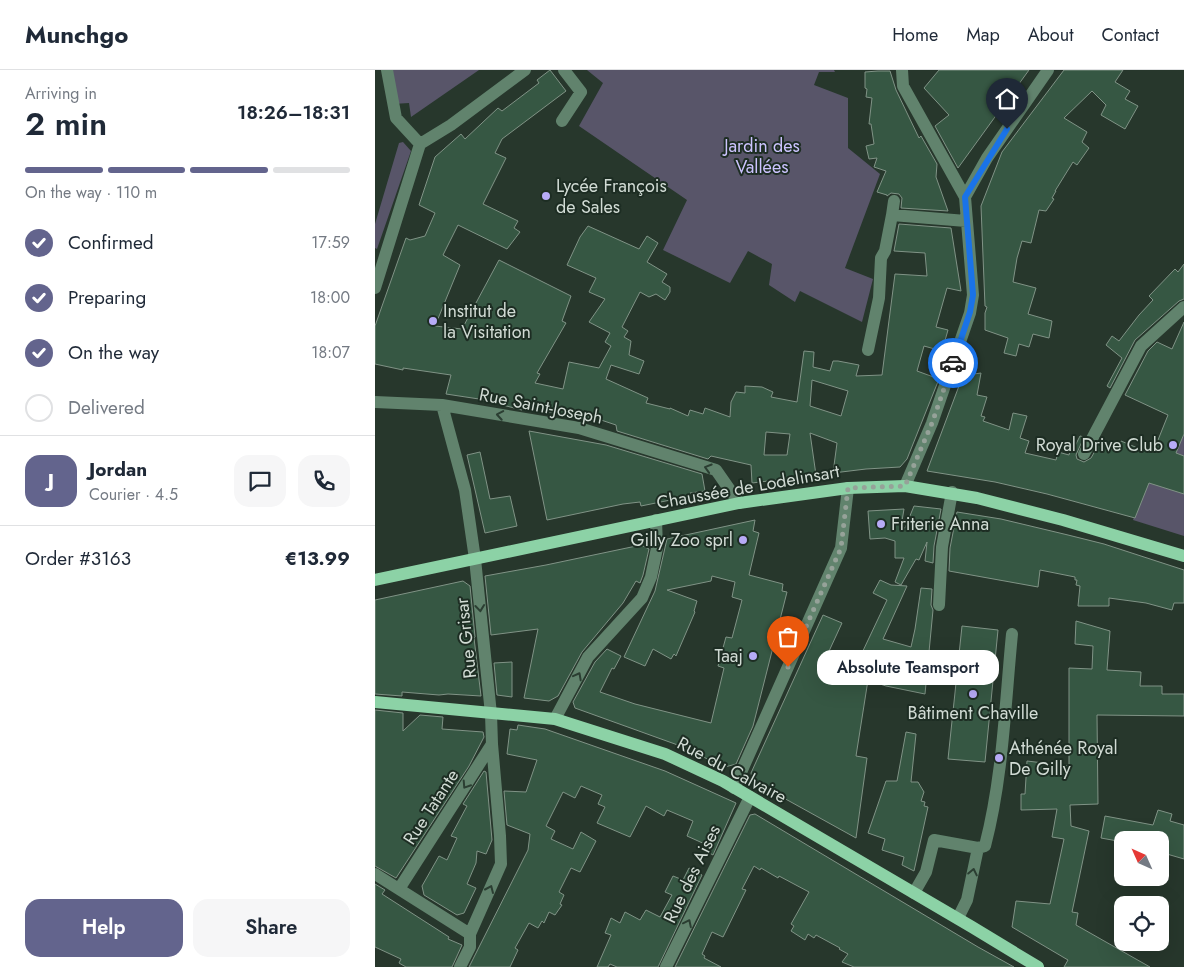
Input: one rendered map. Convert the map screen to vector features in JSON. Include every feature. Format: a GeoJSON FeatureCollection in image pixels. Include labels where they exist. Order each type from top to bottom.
{"type":"FeatureCollection","features":[{"type":"Feature","properties":{"kind":"main road","name":"Chaussée de Lodelinsart"},"geometry":{"type":"LineString","coordinates":[[375,580],[739,502],[848,488],[905,486],[952,492],[1063,520],[1184,556]]}},
{"type":"Feature","properties":{"kind":"main road","name":"Rue du Calvaire"},"geometry":{"type":"LineString","coordinates":[[375,702],[555,719],[665,754],[750,797],[958,918],[1038,967]]}},
{"type":"Feature","properties":{"kind":"street"},"geometry":{"type":"LineString","coordinates":[[387,70],[396,118],[420,144]]}},
{"type":"Feature","properties":{"kind":"street"},"geometry":{"type":"LineString","coordinates":[[375,288],[420,144],[451,125],[525,70]]}},
{"type":"Feature","properties":{"kind":"street"},"geometry":{"type":"LineString","coordinates":[[562,121],[581,92],[564,70]]}},
{"type":"Feature","properties":{"kind":"street"},"geometry":{"type":"LineString","coordinates":[[903,70],[903,86],[965,197],[973,295],[970,312],[932,423],[905,486]]}},
{"type":"Feature","properties":{"kind":"street"},"geometry":{"type":"LineString","coordinates":[[965,197],[987,158],[1048,70]]}},
{"type":"Feature","properties":{"kind":"street"},"geometry":{"type":"LineString","coordinates":[[868,350],[879,298],[881,258],[885,251],[894,201]]}},
{"type":"Feature","properties":{"kind":"street"},"geometry":{"type":"LineString","coordinates":[[892,215],[966,221]]}},
{"type":"Feature","properties":{"kind":"street"},"geometry":{"type":"LineString","coordinates":[[1085,454],[1141,346],[1184,307]]}},
{"type":"Feature","properties":{"kind":"street","name":"Rue Saint-Joseph"},"geometry":{"type":"LineString","coordinates":[[375,402],[442,405],[579,428],[717,470],[739,502]]}},
{"type":"Feature","properties":{"kind":"street","name":"Rue Grisar"},"geometry":{"type":"LineString","coordinates":[[442,405],[465,490],[475,560],[501,836],[501,864],[470,934],[470,947],[460,967]]}},
{"type":"Feature","properties":{"kind":"street"},"geometry":{"type":"LineString","coordinates":[[734,788],[841,548],[848,488]]}},
{"type":"Feature","properties":{"kind":"street"},"geometry":{"type":"LineString","coordinates":[[939,605],[942,547],[952,492]]}},
{"type":"Feature","properties":{"kind":"street"},"geometry":{"type":"LineString","coordinates":[[555,719],[588,657],[642,598],[651,577],[657,548],[656,520]]}},
{"type":"Feature","properties":{"kind":"street"},"geometry":{"type":"LineString","coordinates":[[914,893],[926,872],[934,840],[977,848],[985,846],[992,818],[998,779],[1012,634]]}},
{"type":"Feature","properties":{"kind":"street","name":"Rue Tatante"},"geometry":{"type":"LineString","coordinates":[[399,889],[492,744]]}},
{"type":"Feature","properties":{"kind":"street","name":"Rue des Aises"},"geometry":{"type":"LineString","coordinates":[[666,967],[750,797]]}},
{"type":"Feature","properties":{"kind":"street"},"geometry":{"type":"LineString","coordinates":[[958,918],[967,900],[977,848]]}},
{"type":"Feature","properties":{"kind":"street"},"geometry":{"type":"LineString","coordinates":[[375,874],[470,934]]}},
{"type":"Feature","properties":{"kind":"green space"},"geometry":{"type":"Polygon","coordinates":[[[382,70],[479,70],[411,117],[409,103],[393,104],[382,70]]]}},
{"type":"Feature","properties":{"kind":"green space","name":"Jardin des Vallées"},"geometry":{"type":"Polygon","coordinates":[[[587,70],[834,70],[835,72],[819,72],[814,85],[848,98],[848,148],[880,174],[845,268],[873,279],[862,322],[800,291],[795,302],[769,285],[772,264],[748,251],[730,283],[663,250],[687,200],[579,126],[603,83],[587,70]]]}},
{"type":"Feature","properties":{"kind":"green space"},"geometry":{"type":"Polygon","coordinates":[[[403,142],[411,151],[377,249],[375,248],[375,224],[399,143],[403,142]]]}},
{"type":"Feature","properties":{"kind":"green space","name":"Royal Drive Club"},"geometry":{"type":"Polygon","coordinates":[[[1184,388],[1184,536],[1133,520],[1184,388]]]}},
{"type":"Feature","properties":{"kind":"building"},"geometry":{"type":"Polygon","coordinates":[[[550,70],[566,91],[502,139],[495,153],[506,158],[483,204],[518,221],[514,228],[520,232],[507,249],[458,225],[443,255],[460,265],[435,326],[462,329],[499,260],[571,296],[562,321],[566,323],[537,373],[540,374],[535,383],[563,389],[569,362],[599,368],[611,346],[605,342],[610,333],[589,322],[605,299],[589,292],[596,278],[567,265],[580,237],[588,226],[639,249],[647,236],[658,243],[647,262],[667,274],[662,282],[670,287],[670,292],[665,300],[656,294],[649,297],[640,292],[622,327],[628,331],[624,337],[631,341],[629,355],[644,361],[639,374],[611,365],[606,379],[648,398],[646,403],[670,408],[688,416],[690,410],[703,414],[705,408],[730,417],[731,402],[736,392],[745,393],[745,386],[762,387],[773,392],[771,397],[797,402],[804,351],[814,352],[813,367],[830,371],[833,361],[838,361],[859,365],[856,376],[882,375],[895,274],[927,276],[925,253],[894,251],[899,224],[951,228],[961,291],[947,288],[936,327],[948,330],[942,351],[924,346],[917,371],[939,379],[907,459],[900,467],[833,473],[837,443],[810,433],[816,475],[752,483],[751,465],[711,456],[708,459],[617,431],[616,425],[589,416],[589,419],[538,410],[525,404],[522,410],[479,399],[446,394],[451,375],[403,368],[403,370],[375,364],[375,326],[406,238],[410,240],[425,236],[435,213],[419,205],[435,157],[461,134],[465,139],[498,108],[502,111],[539,83],[537,80],[550,70]],[[812,380],[810,406],[841,416],[848,391],[812,380]],[[766,432],[764,455],[787,455],[790,434],[766,432]]]}},
{"type":"Feature","properties":{"kind":"building"},"geometry":{"type":"Polygon","coordinates":[[[939,70],[1029,70],[958,168],[935,126],[949,115],[924,88],[939,70]]]}},
{"type":"Feature","properties":{"kind":"building"},"geometry":{"type":"Polygon","coordinates":[[[1064,70],[1123,70],[1115,82],[1130,91],[1125,99],[1138,106],[1125,129],[1101,115],[1106,105],[1092,91],[1064,118],[1087,132],[1082,142],[1089,148],[1077,165],[1073,162],[1055,191],[1052,198],[1054,199],[1046,211],[1039,210],[1031,243],[1022,241],[1013,282],[1036,288],[1028,314],[1052,321],[1049,338],[1033,334],[1029,347],[1019,344],[1016,356],[1004,353],[1008,338],[985,330],[987,307],[985,306],[981,206],[1002,152],[1064,70]]]}},
{"type":"Feature","properties":{"kind":"building"},"geometry":{"type":"Polygon","coordinates":[[[890,71],[896,90],[919,138],[921,136],[937,164],[936,177],[948,211],[901,208],[902,198],[899,194],[891,193],[887,196],[877,192],[886,171],[874,167],[877,158],[869,159],[866,146],[874,144],[871,124],[869,124],[872,98],[866,97],[865,72],[890,71]]]}},
{"type":"Feature","properties":{"kind":"building"},"geometry":{"type":"Polygon","coordinates":[[[1184,264],[1184,299],[1179,301],[1135,340],[1110,388],[1107,386],[1122,358],[1106,345],[1112,336],[1119,341],[1153,300],[1149,296],[1175,269],[1178,272],[1184,264]]]}},
{"type":"Feature","properties":{"kind":"building"},"geometry":{"type":"Polygon","coordinates":[[[1184,322],[1184,434],[1176,453],[1184,456],[1184,494],[1149,483],[1135,518],[995,482],[927,471],[971,354],[974,374],[981,373],[977,395],[987,397],[981,416],[985,417],[983,421],[1009,430],[1013,413],[1027,416],[1020,438],[1029,441],[1025,453],[1056,460],[1058,452],[1069,455],[1070,451],[1072,452],[1080,436],[1084,437],[1076,455],[1077,459],[1084,462],[1091,458],[1099,444],[1116,451],[1121,441],[1140,449],[1142,444],[1152,447],[1153,444],[1156,445],[1168,415],[1125,395],[1148,351],[1157,342],[1172,349],[1184,322]]]}},
{"type":"Feature","properties":{"kind":"building"},"geometry":{"type":"Polygon","coordinates":[[[529,431],[606,445],[702,474],[705,491],[641,506],[640,502],[623,504],[547,520],[529,431]]]}},
{"type":"Feature","properties":{"kind":"building"},"geometry":{"type":"Polygon","coordinates":[[[480,452],[490,499],[510,496],[517,526],[485,533],[467,455],[480,452]]]}},
{"type":"Feature","properties":{"kind":"building"},"geometry":{"type":"Polygon","coordinates":[[[914,506],[941,509],[934,546],[933,563],[925,561],[927,542],[919,560],[916,559],[901,585],[895,582],[904,558],[895,558],[895,541],[885,538],[870,539],[868,511],[904,509],[901,527],[905,528],[914,506]]]}},
{"type":"Feature","properties":{"kind":"building"},"geometry":{"type":"Polygon","coordinates":[[[957,512],[1001,519],[1104,544],[1184,570],[1184,603],[1174,603],[1172,610],[1146,603],[1109,598],[1109,606],[1078,606],[1080,586],[1076,585],[1077,580],[1075,580],[1075,577],[1040,570],[1038,587],[949,571],[950,548],[957,512]]]}},
{"type":"Feature","properties":{"kind":"building"},"geometry":{"type":"Polygon","coordinates":[[[755,520],[753,531],[759,533],[749,575],[783,584],[782,591],[787,592],[753,726],[736,764],[725,767],[675,744],[575,708],[573,702],[595,662],[607,649],[621,656],[614,669],[612,668],[600,692],[635,704],[711,723],[724,668],[718,666],[726,637],[732,638],[742,600],[732,597],[735,582],[712,576],[711,581],[667,590],[697,601],[695,612],[676,656],[674,654],[671,659],[653,649],[645,666],[624,657],[655,591],[667,539],[755,520]]]}},
{"type":"Feature","properties":{"kind":"building"},"geometry":{"type":"Polygon","coordinates":[[[641,545],[649,549],[640,583],[636,581],[623,603],[582,652],[558,696],[549,701],[524,698],[538,629],[491,635],[485,576],[641,545]]]}},
{"type":"Feature","properties":{"kind":"building"},"geometry":{"type":"Polygon","coordinates":[[[880,580],[891,585],[907,586],[883,639],[911,647],[921,588],[932,589],[931,605],[933,610],[925,694],[886,686],[868,680],[856,756],[867,758],[856,838],[753,781],[751,773],[823,615],[842,623],[824,662],[852,674],[887,600],[873,593],[880,580]]]}},
{"type":"Feature","properties":{"kind":"building"},"geometry":{"type":"Polygon","coordinates":[[[463,581],[470,586],[481,696],[402,692],[402,696],[375,694],[375,600],[463,581]]]}},
{"type":"Feature","properties":{"kind":"building"},"geometry":{"type":"Polygon","coordinates":[[[1076,621],[1110,631],[1107,670],[1141,672],[1140,686],[1162,686],[1162,694],[1184,694],[1184,716],[1097,715],[1098,804],[1070,805],[1071,826],[1089,831],[1072,912],[1078,913],[1076,925],[1114,947],[1114,951],[1122,951],[1150,967],[1064,967],[1068,960],[1012,927],[1016,901],[1050,904],[1064,839],[1052,837],[1057,809],[1021,810],[1021,794],[1025,794],[1027,761],[1069,766],[1069,668],[1092,669],[1093,646],[1075,644],[1076,621]]]}},
{"type":"Feature","properties":{"kind":"building","name":"Bâtiment Chaville"},"geometry":{"type":"Polygon","coordinates":[[[962,626],[998,630],[985,762],[948,759],[962,626]]]}},
{"type":"Feature","properties":{"kind":"building"},"geometry":{"type":"Polygon","coordinates":[[[512,662],[512,697],[497,695],[494,663],[512,662]]]}},
{"type":"Feature","properties":{"kind":"building"},"geometry":{"type":"Polygon","coordinates":[[[375,710],[403,713],[403,731],[420,715],[443,717],[442,729],[483,732],[484,737],[469,766],[396,878],[375,866],[375,710]]]}},
{"type":"Feature","properties":{"kind":"building"},"geometry":{"type":"Polygon","coordinates":[[[518,725],[545,729],[665,771],[736,803],[713,855],[704,850],[707,845],[687,836],[693,821],[667,810],[664,816],[646,806],[630,837],[597,823],[605,807],[598,804],[602,795],[581,786],[575,798],[563,792],[546,826],[555,831],[551,839],[573,849],[581,832],[596,841],[580,872],[571,868],[559,892],[564,895],[560,904],[562,905],[555,915],[549,912],[544,923],[542,921],[538,928],[529,923],[515,948],[518,950],[510,967],[469,967],[528,850],[530,834],[507,825],[504,791],[526,792],[537,760],[507,754],[510,729],[517,730],[518,725]]]}},
{"type":"Feature","properties":{"kind":"building"},"geometry":{"type":"Polygon","coordinates":[[[906,732],[916,734],[911,782],[918,782],[924,792],[921,801],[925,802],[924,806],[928,807],[914,871],[902,865],[904,857],[882,850],[885,839],[868,833],[886,781],[897,781],[906,732]]]}},
{"type":"Feature","properties":{"kind":"building"},"geometry":{"type":"Polygon","coordinates":[[[484,771],[486,772],[492,840],[486,854],[477,851],[476,863],[467,884],[476,888],[464,913],[457,915],[424,895],[422,886],[439,856],[447,860],[457,838],[451,836],[467,806],[463,804],[484,771]]]}},
{"type":"Feature","properties":{"kind":"building"},"geometry":{"type":"Polygon","coordinates":[[[1158,810],[1172,814],[1170,821],[1184,825],[1184,859],[1169,855],[1169,831],[1114,831],[1114,840],[1101,838],[1105,816],[1153,825],[1158,810]]]}},
{"type":"Feature","properties":{"kind":"building"},"geometry":{"type":"Polygon","coordinates":[[[755,814],[1014,967],[854,967],[842,962],[848,954],[840,948],[816,935],[814,938],[808,934],[805,940],[791,931],[794,926],[791,924],[809,892],[779,876],[778,878],[754,866],[742,889],[746,890],[723,937],[712,932],[702,954],[705,956],[704,958],[721,967],[675,967],[750,815],[755,814]]]}},
{"type":"Feature","properties":{"kind":"building"},"geometry":{"type":"Polygon","coordinates":[[[689,868],[702,875],[658,967],[617,967],[610,964],[608,967],[597,967],[611,935],[605,933],[611,918],[620,923],[625,912],[640,920],[646,910],[660,917],[672,895],[665,892],[673,876],[683,880],[689,868]]]}},
{"type":"Feature","properties":{"kind":"building"},"geometry":{"type":"Polygon","coordinates":[[[375,884],[385,890],[382,894],[449,937],[448,939],[462,945],[452,967],[406,967],[399,963],[401,959],[375,947],[375,884]]]}},
{"type":"Feature","properties":{"kind":"way so far"},"geometry":{"type":"LineString","coordinates":[[788,667],[841,548],[848,488],[905,486],[932,423],[953,363]]}},
{"type":"Feature","properties":{"kind":"place","name":"Lycée François de Sales"},"geometry":{"type":"Point","coordinates":[546,196]}},
{"type":"Feature","properties":{"kind":"place","name":"Institut de la Visitation"},"geometry":{"type":"Point","coordinates":[433,321]}},
{"type":"Feature","properties":{"kind":"place","name":"Royal Drive Club"},"geometry":{"type":"Point","coordinates":[1173,445]}},
{"type":"Feature","properties":{"kind":"place","name":"Friterie Anna"},"geometry":{"type":"Point","coordinates":[881,524]}},
{"type":"Feature","properties":{"kind":"place","name":"Gilly Zoo sprl"},"geometry":{"type":"Point","coordinates":[743,540]}},
{"type":"Feature","properties":{"kind":"place","name":"Taaj"},"geometry":{"type":"Point","coordinates":[753,656]}},
{"type":"Feature","properties":{"kind":"place","name":"Absolute Teamsport"},"geometry":{"type":"Point","coordinates":[788,667]}},
{"type":"Feature","properties":{"kind":"place","name":"Bâtiment Chaville"},"geometry":{"type":"Point","coordinates":[973,694]}},
{"type":"Feature","properties":{"kind":"place","name":"Athénée Royal De Gilly"},"geometry":{"type":"Point","coordinates":[999,758]}},
{"type":"Feature","properties":{"kind":"route"},"geometry":{"type":"LineString","coordinates":[[953,363],[970,312],[973,295],[965,197],[987,158],[1007,129]]}}]}
